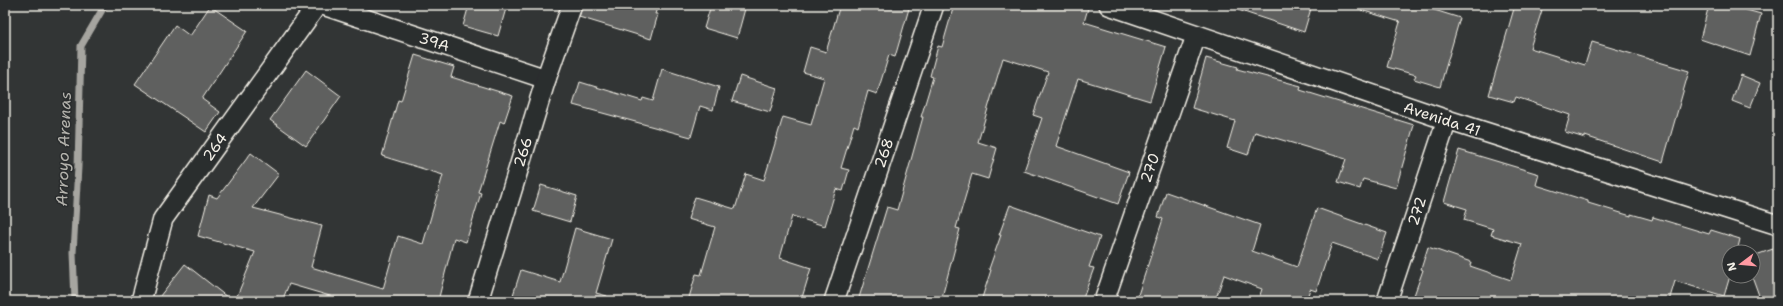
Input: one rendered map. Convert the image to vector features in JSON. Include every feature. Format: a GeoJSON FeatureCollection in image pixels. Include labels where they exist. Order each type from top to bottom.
{"type":"FeatureCollection","features":[{"type":"Feature","properties":{"kind":"street","name":"264"},"geometry":{"type":"LineString","coordinates":[[141,301],[163,219],[316,5]]}},
{"type":"Feature","properties":{"kind":"street","name":"39A"},"geometry":{"type":"LineString","coordinates":[[323,5],[546,79]]}},
{"type":"Feature","properties":{"kind":"street","name":"266"},"geometry":{"type":"LineString","coordinates":[[478,301],[546,79],[572,5]]}},
{"type":"Feature","properties":{"kind":"street","name":"268"},"geometry":{"type":"LineString","coordinates":[[834,301],[934,5]]}},
{"type":"Feature","properties":{"kind":"street","name":"Avenida 41"},"geometry":{"type":"LineString","coordinates":[[1109,5],[1196,36],[1447,120],[1778,225]]}},
{"type":"Feature","properties":{"kind":"street","name":"270"},"geometry":{"type":"LineString","coordinates":[[1104,301],[1196,36]]}},
{"type":"Feature","properties":{"kind":"street","name":"272"},"geometry":{"type":"LineString","coordinates":[[1387,301],[1447,120]]}},
{"type":"Feature","properties":{"kind":"building"},"geometry":{"type":"Polygon","coordinates":[[[469,5],[507,5],[498,36],[463,26],[469,5]]]}},
{"type":"Feature","properties":{"kind":"building"},"geometry":{"type":"Polygon","coordinates":[[[583,5],[658,5],[655,14],[658,14],[651,39],[579,17],[583,5]]]}},
{"type":"Feature","properties":{"kind":"building"},"geometry":{"type":"Polygon","coordinates":[[[711,5],[746,5],[737,38],[704,28],[711,5]]]}},
{"type":"Feature","properties":{"kind":"building"},"geometry":{"type":"Polygon","coordinates":[[[840,5],[910,5],[895,57],[889,55],[877,94],[868,91],[858,127],[854,125],[841,168],[849,170],[843,191],[836,189],[825,226],[792,216],[780,258],[811,268],[801,301],[688,301],[696,274],[701,275],[715,227],[688,219],[695,197],[735,209],[746,174],[764,180],[783,117],[811,125],[824,78],[803,72],[810,47],[826,52],[840,5]]]}},
{"type":"Feature","properties":{"kind":"building"},"geometry":{"type":"Polygon","coordinates":[[[954,5],[1089,5],[1084,22],[1166,47],[1150,101],[1078,79],[1056,146],[1129,172],[1118,204],[1024,171],[1042,118],[1033,115],[1048,72],[1003,58],[978,142],[997,148],[988,179],[972,174],[956,228],[960,229],[941,301],[858,301],[887,207],[897,210],[933,77],[930,76],[938,46],[942,47],[954,5]]]}},
{"type":"Feature","properties":{"kind":"building"},"geometry":{"type":"Polygon","coordinates":[[[1238,5],[1312,5],[1304,32],[1238,10],[1238,5]]]}},
{"type":"Feature","properties":{"kind":"building"},"geometry":{"type":"Polygon","coordinates":[[[1361,5],[1429,5],[1428,8],[1460,18],[1440,87],[1414,79],[1416,75],[1387,67],[1400,22],[1361,10],[1361,5]]]}},
{"type":"Feature","properties":{"kind":"building"},"geometry":{"type":"Polygon","coordinates":[[[1515,5],[1526,5],[1542,10],[1530,48],[1585,65],[1592,42],[1689,71],[1663,162],[1585,136],[1585,138],[1565,132],[1570,115],[1516,97],[1514,102],[1489,95],[1515,5]]]}},
{"type":"Feature","properties":{"kind":"building"},"geometry":{"type":"Polygon","coordinates":[[[1709,5],[1728,5],[1761,14],[1750,56],[1700,39],[1709,5]]]}},
{"type":"Feature","properties":{"kind":"building"},"geometry":{"type":"Polygon","coordinates":[[[210,6],[247,31],[202,99],[220,112],[206,132],[135,84],[175,25],[190,36],[210,6]]]}},
{"type":"Feature","properties":{"kind":"building"},"geometry":{"type":"Polygon","coordinates":[[[415,55],[454,67],[451,77],[513,96],[504,123],[500,121],[478,192],[481,193],[466,242],[454,238],[438,301],[347,301],[289,284],[282,301],[235,301],[255,252],[198,236],[209,195],[217,198],[251,153],[279,174],[253,208],[322,226],[311,267],[383,289],[398,236],[423,244],[443,175],[382,156],[398,100],[401,101],[415,55]]]}},
{"type":"Feature","properties":{"kind":"building"},"geometry":{"type":"Polygon","coordinates":[[[1206,58],[1238,67],[1237,69],[1301,86],[1300,90],[1414,125],[1396,188],[1363,179],[1360,189],[1338,182],[1346,159],[1255,132],[1248,155],[1227,148],[1235,121],[1192,108],[1206,58]]]}},
{"type":"Feature","properties":{"kind":"building"},"geometry":{"type":"Polygon","coordinates":[[[662,69],[719,87],[713,110],[700,106],[691,137],[573,105],[580,82],[642,101],[643,98],[653,101],[662,69]]]}},
{"type":"Feature","properties":{"kind":"building"},"geometry":{"type":"Polygon","coordinates":[[[306,70],[341,96],[306,146],[270,120],[306,70]]]}},
{"type":"Feature","properties":{"kind":"building"},"geometry":{"type":"Polygon","coordinates":[[[1741,75],[1760,83],[1750,108],[1732,101],[1741,75]]]}},
{"type":"Feature","properties":{"kind":"building"},"geometry":{"type":"Polygon","coordinates":[[[740,76],[777,88],[770,112],[732,101],[740,76]]]}},
{"type":"Feature","properties":{"kind":"building"},"geometry":{"type":"Polygon","coordinates":[[[1459,150],[1539,174],[1536,185],[1588,201],[1588,203],[1631,216],[1631,214],[1652,220],[1653,217],[1709,234],[1711,230],[1740,239],[1739,244],[1721,244],[1721,284],[1728,284],[1724,296],[1675,281],[1669,301],[1412,301],[1423,270],[1421,269],[1428,247],[1471,262],[1470,266],[1511,280],[1522,244],[1491,235],[1493,229],[1464,220],[1467,209],[1444,202],[1459,150]]]}},
{"type":"Feature","properties":{"kind":"building"},"geometry":{"type":"Polygon","coordinates":[[[541,185],[577,196],[570,222],[533,211],[541,185]]]}},
{"type":"Feature","properties":{"kind":"building"},"geometry":{"type":"Polygon","coordinates":[[[1166,192],[1260,225],[1252,251],[1297,267],[1317,208],[1387,233],[1378,259],[1332,243],[1316,291],[1310,289],[1306,301],[1258,301],[1262,289],[1224,275],[1215,301],[1136,301],[1163,219],[1158,217],[1166,192]]]}},
{"type":"Feature","properties":{"kind":"building"},"geometry":{"type":"Polygon","coordinates":[[[1010,205],[1100,237],[1089,267],[1094,268],[1082,301],[981,301],[991,270],[989,269],[1001,235],[999,235],[1010,205]]]}},
{"type":"Feature","properties":{"kind":"building"},"geometry":{"type":"Polygon","coordinates":[[[575,228],[612,239],[596,293],[607,296],[606,301],[532,301],[513,295],[521,270],[560,282],[575,228]]]}},
{"type":"Feature","properties":{"kind":"building"},"geometry":{"type":"Polygon","coordinates":[[[1773,249],[1778,261],[1778,295],[1761,301],[1755,284],[1761,284],[1761,253],[1773,249]]]}},
{"type":"Feature","properties":{"kind":"building"},"geometry":{"type":"Polygon","coordinates":[[[185,264],[232,301],[156,301],[185,264]]]}},
{"type":"Feature","properties":{"kind":"waterway","name":"Arroyo Arenas"},"geometry":{"type":"LineString","coordinates":[[75,301],[73,253],[78,167],[81,46],[105,5]]}}]}
